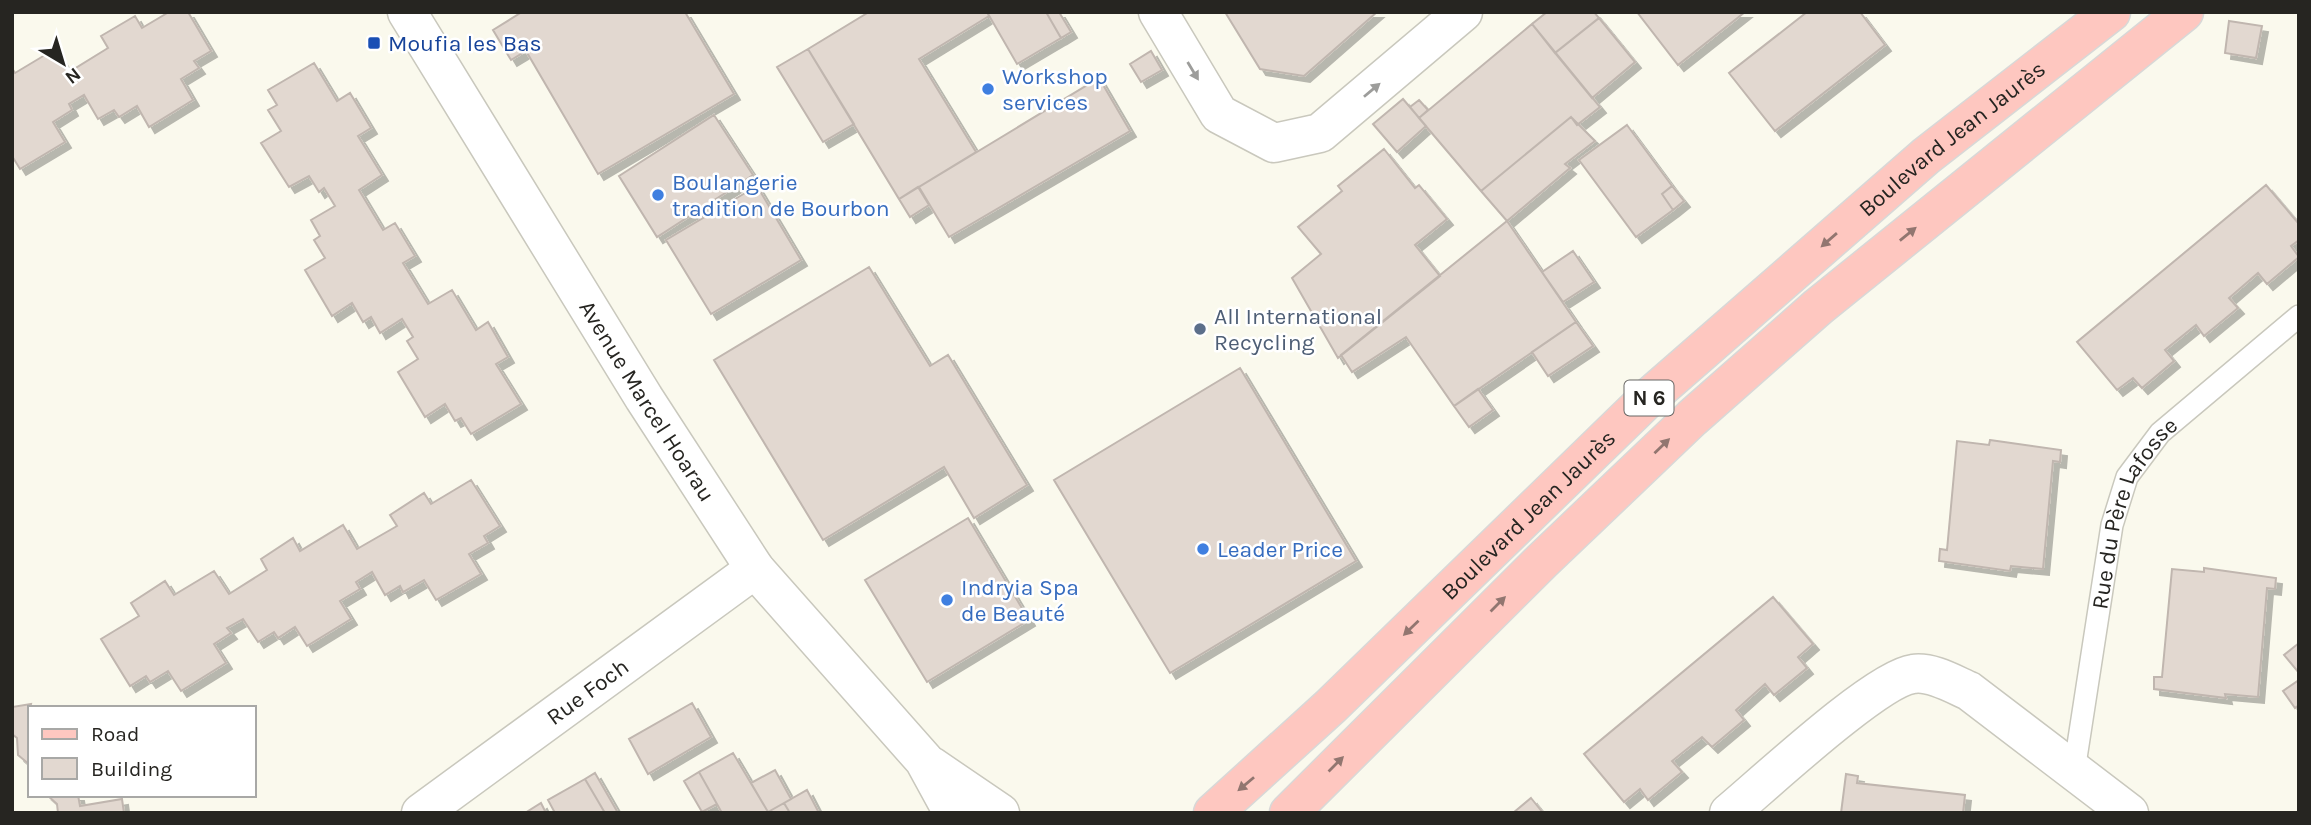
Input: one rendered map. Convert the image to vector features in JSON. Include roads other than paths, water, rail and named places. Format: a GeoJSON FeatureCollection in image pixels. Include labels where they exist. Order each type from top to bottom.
{"type":"FeatureCollection","features":[{"type":"Feature","properties":{"kind":"main road","name":"Boulevard Jean Jaurès"},"geometry":{"type":"LineString","coordinates":[[1213,813],[1312,724],[1654,393],[1926,156],[2111,12]]}},
{"type":"Feature","properties":{"kind":"main road","name":"Boulevard Jean Jaurès"},"geometry":{"type":"LineString","coordinates":[[1289,813],[1542,561],[1692,418],[1829,299],[2184,12]]}},
{"type":"Feature","properties":{"kind":"street","name":"Avenue Marcel Hoarau"},"geometry":{"type":"LineString","coordinates":[[407,12],[644,398],[755,569],[924,761],[953,813]]}},
{"type":"Feature","properties":{"kind":"street"},"geometry":{"type":"LineString","coordinates":[[1158,12],[1219,114],[1274,143],[1320,133],[1463,12]]}},
{"type":"Feature","properties":{"kind":"street","name":"Rue Foch"},"geometry":{"type":"LineString","coordinates":[[421,813],[755,569]]}},
{"type":"Feature","properties":{"kind":"street"},"geometry":{"type":"LineString","coordinates":[[1729,813],[1859,704],[1887,684],[1913,674],[1942,679],[1969,691],[2129,813]]}},
{"type":"Feature","properties":{"kind":"street","name":"Avenue Marcel Hoarau"},"geometry":{"type":"LineString","coordinates":[[924,761],[1000,813]]}},
{"type":"Feature","properties":{"kind":"lane","name":"Rue du Père Lafosse"},"geometry":{"type":"LineString","coordinates":[[2074,771],[2112,525],[2127,477],[2160,433],[2299,316]]}},
{"type":"Feature","properties":{"kind":"place","name":"Moufia les Bas"},"geometry":{"type":"Point","coordinates":[374,43]}},
{"type":"Feature","properties":{"kind":"place","name":"Workshop services"},"geometry":{"type":"Point","coordinates":[988,89]}},
{"type":"Feature","properties":{"kind":"place","name":"Boulangerie tradition de Bourbon"},"geometry":{"type":"Point","coordinates":[658,195]}},
{"type":"Feature","properties":{"kind":"place","name":"All International Recycling"},"geometry":{"type":"Point","coordinates":[1200,329]}},
{"type":"Feature","properties":{"kind":"place","name":"Leader Price"},"geometry":{"type":"Point","coordinates":[1203,549]}},
{"type":"Feature","properties":{"kind":"place","name":"Indryia Spa de Beauté"},"geometry":{"type":"Point","coordinates":[947,600]}}]}
